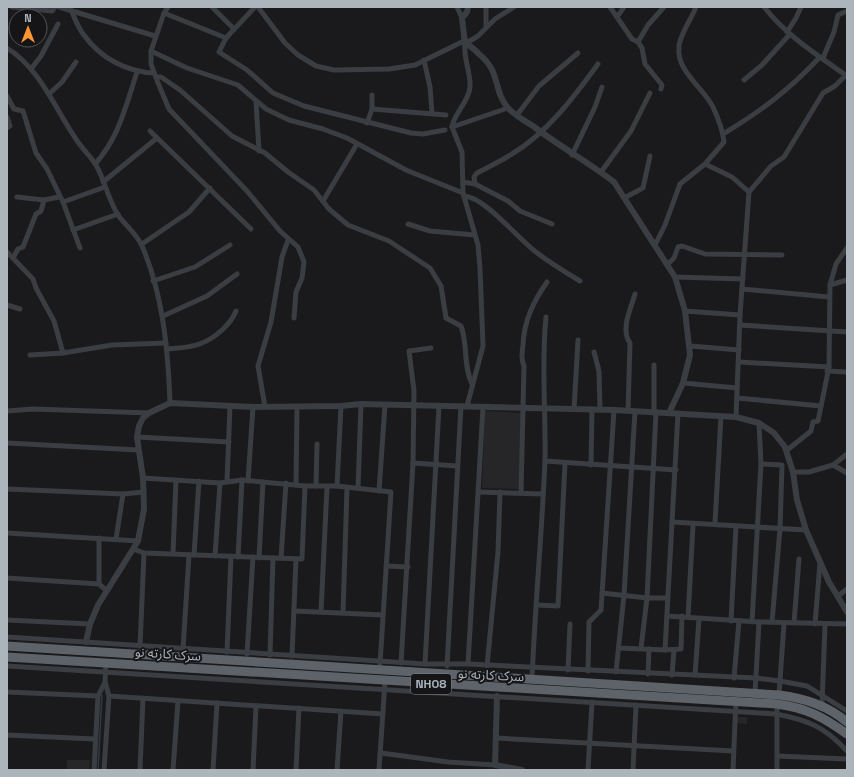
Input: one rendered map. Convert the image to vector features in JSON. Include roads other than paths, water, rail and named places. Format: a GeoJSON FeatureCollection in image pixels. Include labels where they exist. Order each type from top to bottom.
{"type":"FeatureCollection","features":[{"type":"Feature","properties":{"kind":"highway","name":"سرک کارته نو"},"geometry":{"type":"LineString","coordinates":[[7,646],[380,666],[532,679],[779,695],[798,698],[822,705],[847,722]]}},
{"type":"Feature","properties":{"kind":"highway","name":"سرک کارته نو"},"geometry":{"type":"LineString","coordinates":[[7,657],[106,663],[385,686],[735,707],[777,704],[796,707],[823,717],[847,734]]}},
{"type":"Feature","properties":{"kind":"street"},"geometry":{"type":"LineString","coordinates":[[12,7],[52,11],[55,7]]}},
{"type":"Feature","properties":{"kind":"street"},"geometry":{"type":"LineString","coordinates":[[59,7],[155,36]]}},
{"type":"Feature","properties":{"kind":"street"},"geometry":{"type":"LineString","coordinates":[[168,7],[155,36],[151,51],[151,64],[155,75],[170,109],[247,191],[288,240],[298,247],[304,262],[302,278],[296,292],[294,318]]}},
{"type":"Feature","properties":{"kind":"street"},"geometry":{"type":"LineString","coordinates":[[212,7],[234,29]]}},
{"type":"Feature","properties":{"kind":"street"},"geometry":{"type":"LineString","coordinates":[[445,130],[423,134],[367,123],[333,112],[304,106],[273,93],[247,70],[219,52],[226,38],[257,7],[286,43],[298,55],[316,66],[334,70],[382,69],[415,65],[478,36],[495,19],[514,7]]}},
{"type":"Feature","properties":{"kind":"street"},"geometry":{"type":"LineString","coordinates":[[447,666],[457,466],[464,406],[472,384],[482,346],[478,245],[464,195],[462,152],[452,127],[470,88],[468,63],[464,50],[466,42],[462,18],[457,7]]}},
{"type":"Feature","properties":{"kind":"street"},"geometry":{"type":"LineString","coordinates":[[462,18],[467,12],[468,7]]}},
{"type":"Feature","properties":{"kind":"street"},"geometry":{"type":"LineString","coordinates":[[486,7],[486,27]]}},
{"type":"Feature","properties":{"kind":"street"},"geometry":{"type":"LineString","coordinates":[[610,7],[632,39],[638,42],[642,48],[645,64],[662,85],[661,89]]}},
{"type":"Feature","properties":{"kind":"street"},"geometry":{"type":"LineString","coordinates":[[617,17],[624,7]]}},
{"type":"Feature","properties":{"kind":"street"},"geometry":{"type":"LineString","coordinates":[[638,42],[648,25],[664,7]]}},
{"type":"Feature","properties":{"kind":"street"},"geometry":{"type":"LineString","coordinates":[[655,245],[680,184],[705,164],[724,142],[723,134],[713,107],[700,88],[687,74],[680,56],[678,46],[696,7]]}},
{"type":"Feature","properties":{"kind":"street"},"geometry":{"type":"LineString","coordinates":[[736,418],[740,315],[749,192],[771,166],[784,157],[823,93],[835,86],[846,76],[819,58],[789,33],[776,22],[764,7]]}},
{"type":"Feature","properties":{"kind":"street"},"geometry":{"type":"LineString","coordinates":[[744,80],[762,65],[789,33],[801,7]]}},
{"type":"Feature","properties":{"kind":"street"},"geometry":{"type":"LineString","coordinates":[[71,10],[83,34],[99,53],[125,68],[155,75],[180,90],[232,136],[260,151],[314,190],[329,209],[348,225],[389,241],[430,268],[440,286],[446,318],[461,326],[464,335],[467,375],[472,384]]}},
{"type":"Feature","properties":{"kind":"street"},"geometry":{"type":"LineString","coordinates":[[723,134],[774,101],[795,83],[819,58],[824,58],[829,48],[838,15],[847,11]]}},
{"type":"Feature","properties":{"kind":"street"},"geometry":{"type":"LineString","coordinates":[[164,13],[226,38]]}},
{"type":"Feature","properties":{"kind":"street"},"geometry":{"type":"LineString","coordinates":[[31,69],[41,56],[58,24]]}},
{"type":"Feature","properties":{"kind":"street"},"geometry":{"type":"LineString","coordinates":[[466,42],[488,62],[494,72],[500,94],[508,108],[540,132],[614,182],[675,277],[685,311],[690,355],[683,383],[669,413]]}},
{"type":"Feature","properties":{"kind":"street"},"geometry":{"type":"LineString","coordinates":[[7,48],[17,54],[31,69],[49,94],[74,138],[95,164],[118,214],[142,244],[163,316],[167,346],[170,402]]}},
{"type":"Feature","properties":{"kind":"street"},"geometry":{"type":"LineString","coordinates":[[151,51],[187,68],[238,85],[266,109],[289,120],[323,129],[357,144],[406,170],[471,197],[486,206],[535,252],[580,281]]}},
{"type":"Feature","properties":{"kind":"street"},"geometry":{"type":"LineString","coordinates":[[517,115],[539,86],[578,53]]}},
{"type":"Feature","properties":{"kind":"street"},"geometry":{"type":"LineString","coordinates":[[424,60],[430,87],[432,113]]}},
{"type":"Feature","properties":{"kind":"street"},"geometry":{"type":"LineString","coordinates":[[49,94],[62,82],[76,62]]}},
{"type":"Feature","properties":{"kind":"street"},"geometry":{"type":"LineString","coordinates":[[475,184],[474,177],[476,173],[513,154],[540,132],[571,98],[598,64]]}},
{"type":"Feature","properties":{"kind":"street"},"geometry":{"type":"LineString","coordinates":[[95,164],[107,151],[118,131],[137,72]]}},
{"type":"Feature","properties":{"kind":"street"},"geometry":{"type":"LineString","coordinates":[[572,154],[595,107],[602,87]]}},
{"type":"Feature","properties":{"kind":"street"},"geometry":{"type":"LineString","coordinates":[[601,172],[631,131],[650,93]]}},
{"type":"Feature","properties":{"kind":"street"},"geometry":{"type":"LineString","coordinates":[[7,96],[14,109],[23,111],[36,153],[47,169],[59,197],[63,202],[80,248]]}},
{"type":"Feature","properties":{"kind":"street"},"geometry":{"type":"LineString","coordinates":[[367,123],[372,109],[372,96]]}},
{"type":"Feature","properties":{"kind":"street"},"geometry":{"type":"LineString","coordinates":[[256,102],[260,151]]}},
{"type":"Feature","properties":{"kind":"street"},"geometry":{"type":"LineString","coordinates":[[452,127],[508,108]]}},
{"type":"Feature","properties":{"kind":"street"},"geometry":{"type":"LineString","coordinates":[[7,128],[10,126],[7,116],[14,109]]}},
{"type":"Feature","properties":{"kind":"street"},"geometry":{"type":"LineString","coordinates":[[372,109],[446,115]]}},
{"type":"Feature","properties":{"kind":"street"},"geometry":{"type":"LineString","coordinates":[[150,131],[251,228]]}},
{"type":"Feature","properties":{"kind":"street"},"geometry":{"type":"LineString","coordinates":[[63,202],[104,184],[157,138]]}},
{"type":"Feature","properties":{"kind":"street"},"geometry":{"type":"LineString","coordinates":[[323,201],[357,144]]}},
{"type":"Feature","properties":{"kind":"street"},"geometry":{"type":"LineString","coordinates":[[624,198],[643,188],[650,156]]}},
{"type":"Feature","properties":{"kind":"street"},"geometry":{"type":"LineString","coordinates":[[705,164],[732,177],[749,192]]}},
{"type":"Feature","properties":{"kind":"street"},"geometry":{"type":"LineString","coordinates":[[463,182],[475,184],[508,201],[520,211],[552,224]]}},
{"type":"Feature","properties":{"kind":"street"},"geometry":{"type":"LineString","coordinates":[[142,244],[188,212],[210,188]]}},
{"type":"Feature","properties":{"kind":"street"},"geometry":{"type":"LineString","coordinates":[[16,197],[44,200],[59,197]]}},
{"type":"Feature","properties":{"kind":"street"},"geometry":{"type":"LineString","coordinates":[[13,258],[18,249],[23,247],[36,214],[41,211],[44,200]]}},
{"type":"Feature","properties":{"kind":"street"},"geometry":{"type":"LineString","coordinates":[[73,230],[118,214]]}},
{"type":"Feature","properties":{"kind":"street"},"geometry":{"type":"LineString","coordinates":[[408,224],[430,231],[475,235]]}},
{"type":"Feature","properties":{"kind":"street"},"geometry":{"type":"LineString","coordinates":[[265,407],[258,366],[271,322],[282,257],[288,240]]}},
{"type":"Feature","properties":{"kind":"street"},"geometry":{"type":"LineString","coordinates":[[153,281],[195,267],[230,245]]}},
{"type":"Feature","properties":{"kind":"street"},"geometry":{"type":"LineString","coordinates":[[667,265],[674,258],[678,247],[682,246],[705,254],[782,255]]}},
{"type":"Feature","properties":{"kind":"street"},"geometry":{"type":"LineString","coordinates":[[786,451],[811,431],[813,422],[818,421],[828,369],[830,285],[836,264],[847,248]]}},
{"type":"Feature","properties":{"kind":"street"},"geometry":{"type":"LineString","coordinates":[[7,252],[33,279],[36,288],[54,321],[63,353]]}},
{"type":"Feature","properties":{"kind":"street"},"geometry":{"type":"LineString","coordinates":[[163,316],[207,296],[237,274]]}},
{"type":"Feature","properties":{"kind":"street"},"geometry":{"type":"LineString","coordinates":[[675,277],[743,279]]}},
{"type":"Feature","properties":{"kind":"street"},"geometry":{"type":"LineString","coordinates":[[830,285],[847,280]]}},
{"type":"Feature","properties":{"kind":"street"},"geometry":{"type":"LineString","coordinates":[[521,493],[524,408],[524,366],[522,361],[524,330],[530,312],[539,293],[548,282]]}},
{"type":"Feature","properties":{"kind":"street"},"geometry":{"type":"LineString","coordinates":[[742,289],[829,297]]}},
{"type":"Feature","properties":{"kind":"street"},"geometry":{"type":"LineString","coordinates":[[628,410],[630,343],[626,336],[626,328],[635,294]]}},
{"type":"Feature","properties":{"kind":"street"},"geometry":{"type":"LineString","coordinates":[[7,305],[20,308]]}},
{"type":"Feature","properties":{"kind":"street"},"geometry":{"type":"LineString","coordinates":[[30,355],[63,353],[98,347],[186,347],[203,343],[224,328],[233,318],[236,311]]}},
{"type":"Feature","properties":{"kind":"street"},"geometry":{"type":"LineString","coordinates":[[685,311],[740,315]]}},
{"type":"Feature","properties":{"kind":"street"},"geometry":{"type":"LineString","coordinates":[[532,679],[545,461],[546,408],[543,359],[546,317]]}},
{"type":"Feature","properties":{"kind":"street"},"geometry":{"type":"LineString","coordinates":[[740,325],[847,332]]}},
{"type":"Feature","properties":{"kind":"street"},"geometry":{"type":"LineString","coordinates":[[574,409],[578,340]]}},
{"type":"Feature","properties":{"kind":"street"},"geometry":{"type":"LineString","coordinates":[[690,346],[739,350]]}},
{"type":"Feature","properties":{"kind":"street"},"geometry":{"type":"LineString","coordinates":[[401,663],[408,567],[413,463],[414,405],[408,351],[431,348]]}},
{"type":"Feature","properties":{"kind":"street"},"geometry":{"type":"LineString","coordinates":[[594,352],[599,371],[600,409]]}},
{"type":"Feature","properties":{"kind":"street"},"geometry":{"type":"LineString","coordinates":[[739,362],[828,369],[847,372]]}},
{"type":"Feature","properties":{"kind":"street"},"geometry":{"type":"LineString","coordinates":[[641,648],[647,598],[654,469],[654,365]]}},
{"type":"Feature","properties":{"kind":"street"},"geometry":{"type":"LineString","coordinates":[[683,383],[737,388]]}},
{"type":"Feature","properties":{"kind":"street"},"geometry":{"type":"LineString","coordinates":[[737,398],[821,406]]}},
{"type":"Feature","properties":{"kind":"street"},"geometry":{"type":"LineString","coordinates":[[86,642],[90,624],[107,591],[138,541],[144,509],[143,478],[137,437],[139,426],[150,412],[170,402],[252,407],[341,406],[361,404],[600,409],[721,416],[759,423],[774,433],[786,451],[793,472],[797,500],[806,530],[820,563],[847,612]]}},
{"type":"Feature","properties":{"kind":"street"},"geometry":{"type":"LineString","coordinates":[[358,488],[361,404]]}},
{"type":"Feature","properties":{"kind":"street"},"geometry":{"type":"LineString","coordinates":[[379,491],[385,405]]}},
{"type":"Feature","properties":{"kind":"street"},"geometry":{"type":"LineString","coordinates":[[227,481],[230,406]]}},
{"type":"Feature","properties":{"kind":"street"},"geometry":{"type":"LineString","coordinates":[[296,484],[297,406]]}},
{"type":"Feature","properties":{"kind":"street"},"geometry":{"type":"LineString","coordinates":[[337,486],[341,406]]}},
{"type":"Feature","properties":{"kind":"street"},"geometry":{"type":"LineString","coordinates":[[425,664],[439,406]]}},
{"type":"Feature","properties":{"kind":"street"},"geometry":{"type":"LineString","coordinates":[[248,481],[252,407]]}},
{"type":"Feature","properties":{"kind":"street"},"geometry":{"type":"LineString","coordinates":[[468,664],[483,407]]}},
{"type":"Feature","properties":{"kind":"street"},"geometry":{"type":"LineString","coordinates":[[7,411],[33,409],[150,412]]}},
{"type":"Feature","properties":{"kind":"street"},"geometry":{"type":"LineString","coordinates":[[591,465],[592,409]]}},
{"type":"Feature","properties":{"kind":"street"},"geometry":{"type":"LineString","coordinates":[[588,671],[589,622],[602,610],[614,410]]}},
{"type":"Feature","properties":{"kind":"street"},"geometry":{"type":"LineString","coordinates":[[616,672],[624,595],[635,411]]}},
{"type":"Feature","properties":{"kind":"street"},"geometry":{"type":"LineString","coordinates":[[665,650],[678,413]]}},
{"type":"Feature","properties":{"kind":"street"},"geometry":{"type":"LineString","coordinates":[[715,523],[721,416]]}},
{"type":"Feature","properties":{"kind":"street"},"geometry":{"type":"LineString","coordinates":[[752,622],[758,528],[760,464],[759,423]]}},
{"type":"Feature","properties":{"kind":"street"},"geometry":{"type":"LineString","coordinates":[[137,437],[229,442]]}},
{"type":"Feature","properties":{"kind":"street"},"geometry":{"type":"LineString","coordinates":[[7,443],[138,450]]}},
{"type":"Feature","properties":{"kind":"street"},"geometry":{"type":"LineString","coordinates":[[316,486],[317,444]]}},
{"type":"Feature","properties":{"kind":"street"},"geometry":{"type":"LineString","coordinates":[[793,472],[809,472],[833,465],[847,453]]}},
{"type":"Feature","properties":{"kind":"street"},"geometry":{"type":"LineString","coordinates":[[545,461],[676,470]]}},
{"type":"Feature","properties":{"kind":"street"},"geometry":{"type":"LineString","coordinates":[[413,463],[457,466]]}},
{"type":"Feature","properties":{"kind":"street"},"geometry":{"type":"LineString","coordinates":[[537,605],[558,606],[565,463]]}},
{"type":"Feature","properties":{"kind":"street"},"geometry":{"type":"LineString","coordinates":[[760,464],[782,465],[780,529],[772,622]]}},
{"type":"Feature","properties":{"kind":"street"},"geometry":{"type":"LineString","coordinates":[[833,465],[847,473]]}},
{"type":"Feature","properties":{"kind":"street"},"geometry":{"type":"LineString","coordinates":[[143,478],[220,483],[242,480],[326,488],[337,486],[391,492],[380,666]]}},
{"type":"Feature","properties":{"kind":"street"},"geometry":{"type":"LineString","coordinates":[[174,554],[176,480]]}},
{"type":"Feature","properties":{"kind":"street"},"geometry":{"type":"LineString","coordinates":[[238,557],[242,480]]}},
{"type":"Feature","properties":{"kind":"street"},"geometry":{"type":"LineString","coordinates":[[183,649],[199,481]]}},
{"type":"Feature","properties":{"kind":"street"},"geometry":{"type":"LineString","coordinates":[[259,558],[263,482]]}},
{"type":"Feature","properties":{"kind":"street"},"geometry":{"type":"LineString","coordinates":[[215,556],[220,483]]}},
{"type":"Feature","properties":{"kind":"street"},"geometry":{"type":"LineString","coordinates":[[281,558],[286,483]]}},
{"type":"Feature","properties":{"kind":"street"},"geometry":{"type":"LineString","coordinates":[[133,549],[144,553],[302,559],[305,486]]}},
{"type":"Feature","properties":{"kind":"street"},"geometry":{"type":"LineString","coordinates":[[321,612],[326,488]]}},
{"type":"Feature","properties":{"kind":"street"},"geometry":{"type":"LineString","coordinates":[[343,613],[347,488]]}},
{"type":"Feature","properties":{"kind":"street"},"geometry":{"type":"LineString","coordinates":[[7,489],[123,494],[144,492]]}},
{"type":"Feature","properties":{"kind":"street"},"geometry":{"type":"LineString","coordinates":[[479,492],[543,494]]}},
{"type":"Feature","properties":{"kind":"street"},"geometry":{"type":"LineString","coordinates":[[488,666],[498,552],[500,492]]}},
{"type":"Feature","properties":{"kind":"street"},"geometry":{"type":"LineString","coordinates":[[116,539],[123,494]]}},
{"type":"Feature","properties":{"kind":"street"},"geometry":{"type":"LineString","coordinates":[[672,522],[693,524],[715,523],[758,528],[806,530]]}},
{"type":"Feature","properties":{"kind":"street"},"geometry":{"type":"LineString","coordinates":[[688,617],[693,524]]}},
{"type":"Feature","properties":{"kind":"street"},"geometry":{"type":"LineString","coordinates":[[731,621],[736,526]]}},
{"type":"Feature","properties":{"kind":"street"},"geometry":{"type":"LineString","coordinates":[[7,533],[138,541]]}},
{"type":"Feature","properties":{"kind":"street"},"geometry":{"type":"LineString","coordinates":[[99,538],[99,584]]}},
{"type":"Feature","properties":{"kind":"street"},"geometry":{"type":"LineString","coordinates":[[140,646],[144,553]]}},
{"type":"Feature","properties":{"kind":"street"},"geometry":{"type":"LineString","coordinates":[[227,652],[231,556]]}},
{"type":"Feature","properties":{"kind":"street"},"geometry":{"type":"LineString","coordinates":[[247,654],[253,557]]}},
{"type":"Feature","properties":{"kind":"street"},"geometry":{"type":"LineString","coordinates":[[270,655],[273,558]]}},
{"type":"Feature","properties":{"kind":"street"},"geometry":{"type":"LineString","coordinates":[[292,656],[296,559]]}},
{"type":"Feature","properties":{"kind":"street"},"geometry":{"type":"LineString","coordinates":[[794,622],[799,559]]}},
{"type":"Feature","properties":{"kind":"street"},"geometry":{"type":"LineString","coordinates":[[815,624],[820,563]]}},
{"type":"Feature","properties":{"kind":"street"},"geometry":{"type":"LineString","coordinates":[[386,566],[408,567]]}},
{"type":"Feature","properties":{"kind":"street"},"geometry":{"type":"LineString","coordinates":[[7,578],[99,584],[107,591]]}},
{"type":"Feature","properties":{"kind":"street"},"geometry":{"type":"LineString","coordinates":[[838,596],[847,589]]}},
{"type":"Feature","properties":{"kind":"street"},"geometry":{"type":"LineString","coordinates":[[602,593],[647,598],[667,598]]}},
{"type":"Feature","properties":{"kind":"street"},"geometry":{"type":"LineString","coordinates":[[295,611],[383,615]]}},
{"type":"Feature","properties":{"kind":"street"},"geometry":{"type":"LineString","coordinates":[[667,616],[752,622],[847,624]]}},
{"type":"Feature","properties":{"kind":"street"},"geometry":{"type":"LineString","coordinates":[[619,648],[665,650],[681,649],[682,616]]}},
{"type":"Feature","properties":{"kind":"street"},"geometry":{"type":"LineString","coordinates":[[695,675],[699,619]]}},
{"type":"Feature","properties":{"kind":"street"},"geometry":{"type":"LineString","coordinates":[[7,620],[90,624]]}},
{"type":"Feature","properties":{"kind":"street"},"geometry":{"type":"LineString","coordinates":[[734,678],[739,621]]}},
{"type":"Feature","properties":{"kind":"street"},"geometry":{"type":"LineString","coordinates":[[755,693],[759,622]]}},
{"type":"Feature","properties":{"kind":"street"},"geometry":{"type":"LineString","coordinates":[[779,695],[784,623]]}},
{"type":"Feature","properties":{"kind":"street"},"geometry":{"type":"LineString","coordinates":[[568,670],[570,624]]}},
{"type":"Feature","properties":{"kind":"street"},"geometry":{"type":"LineString","coordinates":[[822,705],[825,624]]}},
{"type":"Feature","properties":{"kind":"street"},"geometry":{"type":"LineString","coordinates":[[7,637],[292,656],[380,666],[401,663],[447,666],[468,664],[648,674],[756,678],[807,686],[847,711]]}},
{"type":"Feature","properties":{"kind":"street"},"geometry":{"type":"LineString","coordinates":[[648,674],[649,649]]}},
{"type":"Feature","properties":{"kind":"street"},"geometry":{"type":"LineString","coordinates":[[672,675],[674,650]]}},
{"type":"Feature","properties":{"kind":"street"},"geometry":{"type":"LineString","coordinates":[[104,770],[109,696],[105,682],[106,652]]}},
{"type":"Feature","properties":{"kind":"street"},"geometry":{"type":"LineString","coordinates":[[7,666],[105,673],[385,686],[497,696],[636,705],[735,707],[800,719],[819,727],[836,739],[847,751]]}},
{"type":"Feature","properties":{"kind":"street"},"geometry":{"type":"LineString","coordinates":[[94,770],[98,696],[105,682]]}},
{"type":"Feature","properties":{"kind":"street"},"geometry":{"type":"LineString","coordinates":[[379,770],[385,686]]}},
{"type":"Feature","properties":{"kind":"street"},"geometry":{"type":"LineString","coordinates":[[7,692],[98,696]]}},
{"type":"Feature","properties":{"kind":"street"},"geometry":{"type":"LineString","coordinates":[[733,770],[736,692]]}},
{"type":"Feature","properties":{"kind":"street"},"geometry":{"type":"LineString","coordinates":[[109,696],[383,714]]}},
{"type":"Feature","properties":{"kind":"street"},"geometry":{"type":"LineString","coordinates":[[495,765],[497,696]]}},
{"type":"Feature","properties":{"kind":"street"},"geometry":{"type":"LineString","coordinates":[[140,770],[143,698]]}},
{"type":"Feature","properties":{"kind":"street"},"geometry":{"type":"LineString","coordinates":[[173,770],[178,701]]}},
{"type":"Feature","properties":{"kind":"street"},"geometry":{"type":"LineString","coordinates":[[588,770],[592,702]]}},
{"type":"Feature","properties":{"kind":"street"},"geometry":{"type":"LineString","coordinates":[[213,770],[217,703]]}},
{"type":"Feature","properties":{"kind":"street"},"geometry":{"type":"LineString","coordinates":[[777,704],[777,770]]}},
{"type":"Feature","properties":{"kind":"street"},"geometry":{"type":"LineString","coordinates":[[633,770],[636,705]]}},
{"type":"Feature","properties":{"kind":"street"},"geometry":{"type":"LineString","coordinates":[[253,770],[256,706]]}},
{"type":"Feature","properties":{"kind":"street"},"geometry":{"type":"LineString","coordinates":[[296,770],[299,708]]}},
{"type":"Feature","properties":{"kind":"street"},"geometry":{"type":"LineString","coordinates":[[337,770],[341,711]]}},
{"type":"Feature","properties":{"kind":"street"},"geometry":{"type":"LineString","coordinates":[[7,735],[95,739]]}},
{"type":"Feature","properties":{"kind":"street"},"geometry":{"type":"LineString","coordinates":[[496,738],[733,751]]}},
{"type":"Feature","properties":{"kind":"street"},"geometry":{"type":"LineString","coordinates":[[380,752],[448,762],[495,765],[522,770]]}},
{"type":"Feature","properties":{"kind":"street"},"geometry":{"type":"LineString","coordinates":[[777,756],[847,759]]}},
{"type":"Feature","properties":{"kind":"waterway"},"geometry":{"type":"LineString","coordinates":[[98,770],[102,695]]}}]}
